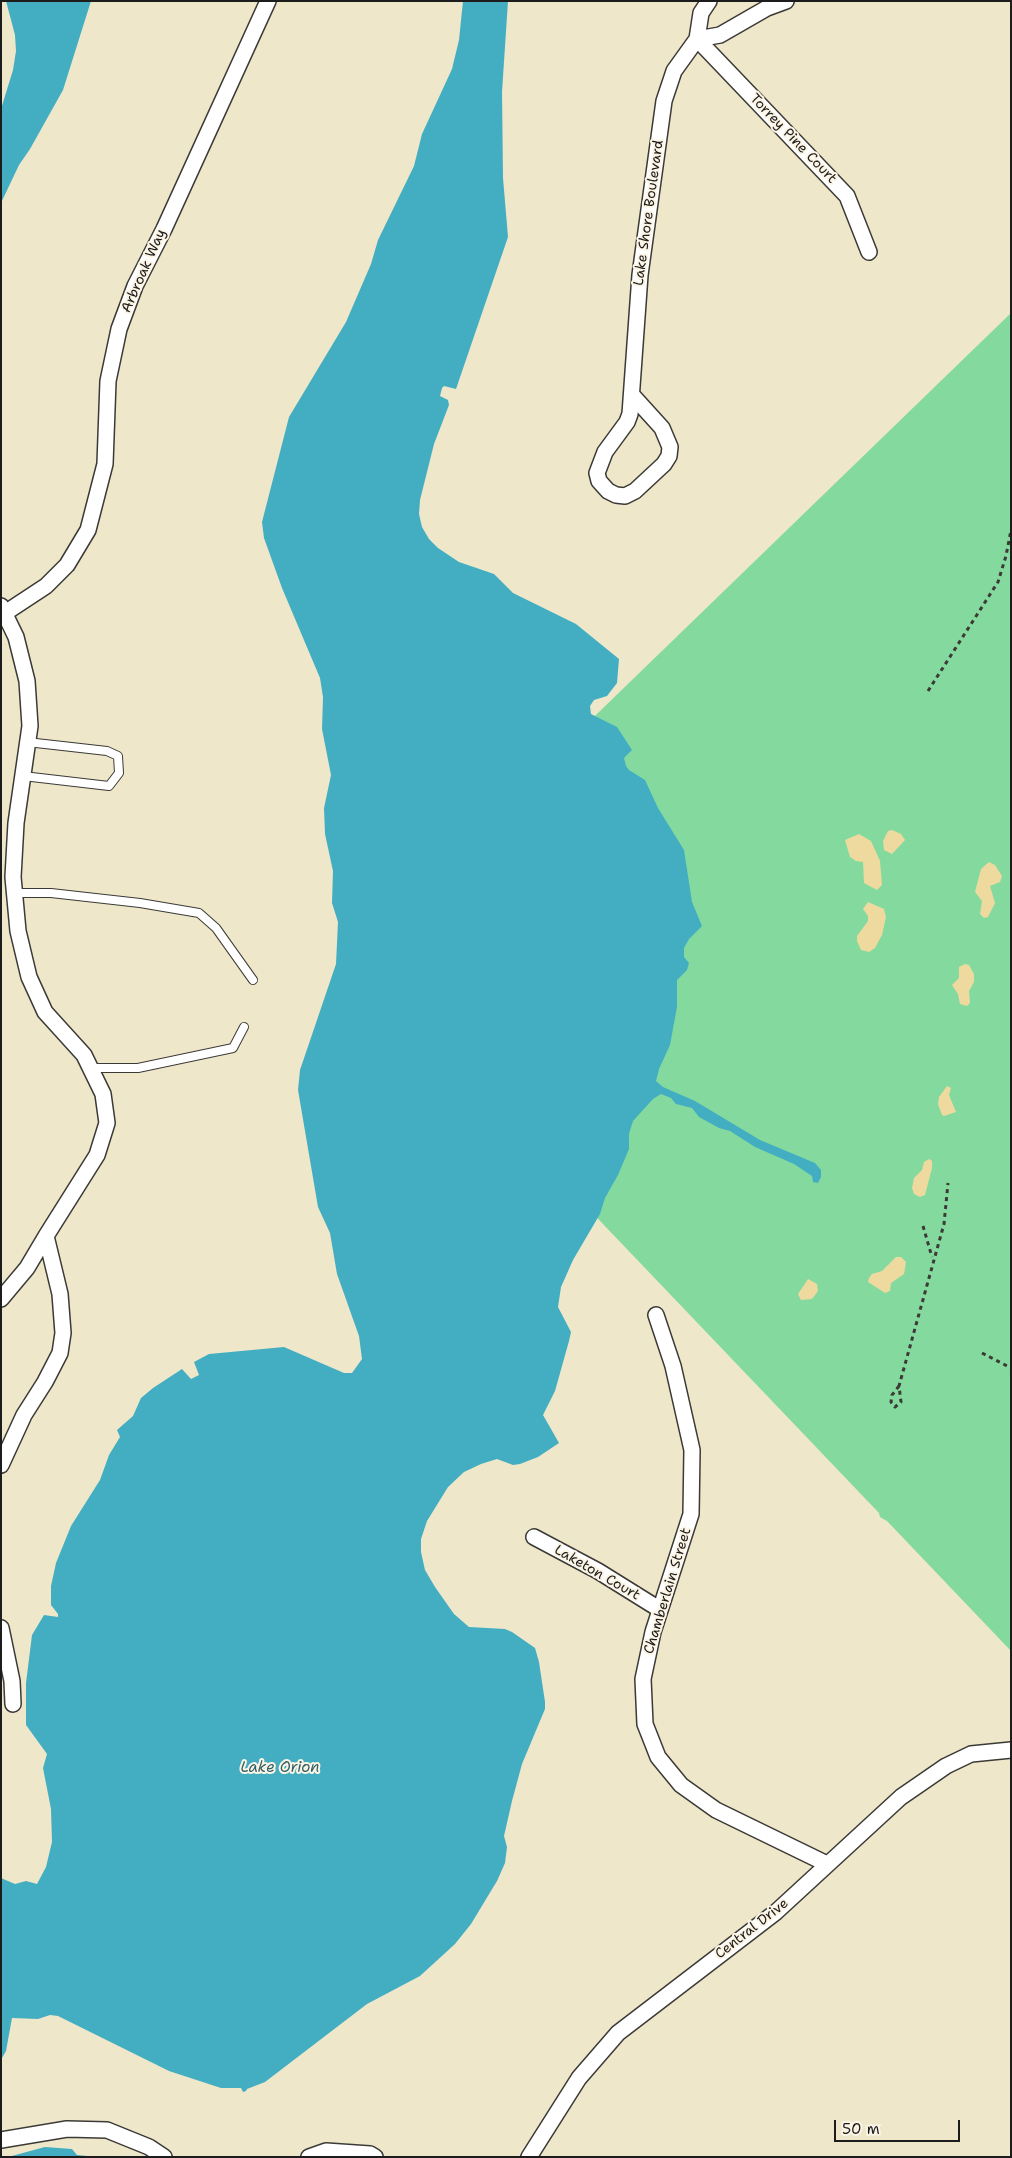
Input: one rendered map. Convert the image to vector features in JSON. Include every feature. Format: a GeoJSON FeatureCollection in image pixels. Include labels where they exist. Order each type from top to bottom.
{"type":"FeatureCollection","features":[{"type":"Feature","properties":{"kind":"street","name":"Arbroak Way"},"geometry":{"type":"LineString","coordinates":[[3,609],[46,586],[67,565],[88,530],[105,464],[108,381],[119,329],[135,286],[164,229],[268,1]]}},
{"type":"Feature","properties":{"kind":"street","name":"Lake Shore Boulevard"},"geometry":{"type":"LineString","coordinates":[[633,396],[662,428],[670,447],[670,456],[635,491],[625,496],[616,495],[608,491],[600,481],[597,473],[605,452],[627,422],[633,396],[640,275],[664,101],[674,71],[697,39],[701,13],[709,1]]}},
{"type":"Feature","properties":{"kind":"street"},"geometry":{"type":"LineString","coordinates":[[697,39],[720,35],[767,8],[786,1]]}},
{"type":"Feature","properties":{"kind":"street","name":"Torrey Pine Court"},"geometry":{"type":"LineString","coordinates":[[697,39],[847,196],[869,252]]}},
{"type":"Feature","properties":{"kind":"street"},"geometry":{"type":"LineString","coordinates":[[1,1299],[27,1268],[97,1154],[107,1123],[103,1094],[84,1055],[45,1012],[29,977],[18,931],[13,877],[16,823],[30,726],[27,681],[16,637],[3,609]]}},
{"type":"Feature","properties":{"kind":"street"},"geometry":{"type":"LineString","coordinates":[[1,1465],[24,1415],[45,1382],[60,1353],[63,1333],[60,1294],[46,1236]]}},
{"type":"Feature","properties":{"kind":"street","name":"Chamberlain Street"},"geometry":{"type":"LineString","coordinates":[[656,1315],[673,1366],[692,1450],[691,1514],[659,1610],[643,1679],[645,1724],[658,1757],[681,1785],[716,1810],[827,1864]]}},
{"type":"Feature","properties":{"kind":"street","name":"Laketon Court"},"geometry":{"type":"LineString","coordinates":[[534,1537],[598,1571],[659,1610]]}},
{"type":"Feature","properties":{"kind":"street"},"geometry":{"type":"LineString","coordinates":[[1,1628],[12,1681],[13,1704]]}},
{"type":"Feature","properties":{"kind":"street","name":"Central Drive"},"geometry":{"type":"LineString","coordinates":[[529,2157],[578,2078],[618,2033],[776,1912],[901,1796],[946,1766],[972,1754],[1011,1750]]}},
{"type":"Feature","properties":{"kind":"street"},"geometry":{"type":"LineString","coordinates":[[1,2140],[66,2129],[107,2130],[149,2147],[164,2157]]}},
{"type":"Feature","properties":{"kind":"street"},"geometry":{"type":"LineString","coordinates":[[309,2157],[326,2151],[370,2154],[375,2157]]}},
{"type":"Feature","properties":{"kind":"lane"},"geometry":{"type":"LineString","coordinates":[[23,776],[108,786],[119,773],[118,756],[107,751],[27,742]]}},
{"type":"Feature","properties":{"kind":"lane"},"geometry":{"type":"LineString","coordinates":[[14,893],[51,893],[199,913],[216,928],[254,980]]}},
{"type":"Feature","properties":{"kind":"lane"},"geometry":{"type":"LineString","coordinates":[[90,1068],[138,1068],[233,1048],[244,1027]]}},
{"type":"Feature","properties":{"kind":"path"},"geometry":{"type":"LineString","coordinates":[[928,691],[998,582],[1011,530]]}},
{"type":"Feature","properties":{"kind":"path"},"geometry":{"type":"LineString","coordinates":[[899,1386],[892,1395],[890,1402],[895,1406],[901,1402],[899,1386],[932,1260],[944,1224],[948,1183]]}},
{"type":"Feature","properties":{"kind":"path"},"geometry":{"type":"LineString","coordinates":[[923,1226],[932,1260]]}},
{"type":"Feature","properties":{"kind":"path"},"geometry":{"type":"LineString","coordinates":[[982,1353],[1011,1368]]}},
{"type":"Feature","properties":{"kind":"green space"},"geometry":{"type":"Polygon","coordinates":[[[1011,313],[1011,1651],[887,1521],[880,1517],[879,1513],[347,956],[1011,313]]]}},
{"type":"Feature","properties":{"kind":"sand"},"geometry":{"type":"Polygon","coordinates":[[[892,830],[901,834],[905,840],[892,854],[884,850],[883,841],[888,831],[892,830]]]}},
{"type":"Feature","properties":{"kind":"sand"},"geometry":{"type":"Polygon","coordinates":[[[859,834],[871,841],[880,861],[882,885],[877,890],[864,883],[863,862],[856,861],[850,857],[845,840],[859,834]]]}},
{"type":"Feature","properties":{"kind":"sand"},"geometry":{"type":"Polygon","coordinates":[[[989,862],[995,865],[1002,876],[1000,882],[990,886],[995,903],[988,917],[984,918],[980,914],[982,901],[975,892],[981,869],[989,862]]]}},
{"type":"Feature","properties":{"kind":"sand"},"geometry":{"type":"Polygon","coordinates":[[[868,902],[884,909],[886,917],[882,935],[875,948],[869,952],[861,950],[857,941],[857,936],[868,921],[868,916],[863,909],[868,902]]]}},
{"type":"Feature","properties":{"kind":"sand"},"geometry":{"type":"Polygon","coordinates":[[[965,964],[969,965],[974,974],[974,982],[969,991],[970,1003],[967,1006],[960,1004],[958,994],[952,985],[959,978],[959,967],[965,964]]]}},
{"type":"Feature","properties":{"kind":"sand"},"geometry":{"type":"Polygon","coordinates":[[[947,1086],[951,1088],[949,1095],[956,1112],[944,1116],[938,1104],[939,1097],[947,1086]]]}},
{"type":"Feature","properties":{"kind":"sand"},"geometry":{"type":"Polygon","coordinates":[[[929,1159],[932,1161],[932,1168],[925,1195],[920,1197],[914,1194],[912,1188],[914,1178],[922,1170],[924,1162],[929,1159]]]}},
{"type":"Feature","properties":{"kind":"sand"},"geometry":{"type":"Polygon","coordinates":[[[896,1257],[901,1257],[906,1262],[904,1274],[891,1283],[890,1291],[885,1293],[868,1282],[869,1278],[872,1274],[882,1271],[896,1257]]]}},
{"type":"Feature","properties":{"kind":"sand"},"geometry":{"type":"Polygon","coordinates":[[[808,1279],[817,1284],[818,1291],[812,1299],[801,1300],[798,1294],[808,1279]]]}},
{"type":"Feature","properties":{"kind":"water"},"geometry":{"type":"Polygon","coordinates":[[[6,1],[91,1],[63,90],[19,165],[1,203],[1,109],[13,70],[16,51],[15,35],[6,1]]]}},
{"type":"Feature","properties":{"kind":"water","name":"Lake Orion"},"geometry":{"type":"Polygon","coordinates":[[[463,1],[508,1],[502,92],[503,178],[508,237],[456,389],[444,386],[442,388],[440,396],[448,400],[449,405],[434,444],[420,500],[419,514],[422,527],[429,539],[438,548],[459,562],[494,574],[513,593],[576,624],[619,659],[617,683],[607,696],[594,700],[590,706],[591,714],[617,727],[632,750],[624,758],[626,766],[645,780],[658,808],[684,850],[692,902],[702,926],[689,939],[684,948],[684,957],[689,963],[687,970],[677,980],[677,1007],[670,1045],[659,1069],[656,1081],[663,1087],[695,1101],[760,1140],[815,1163],[821,1170],[821,1177],[818,1183],[813,1182],[812,1176],[794,1164],[755,1147],[730,1131],[719,1128],[699,1117],[692,1108],[676,1104],[671,1098],[661,1094],[653,1099],[633,1121],[629,1134],[629,1149],[618,1175],[605,1198],[600,1214],[573,1260],[561,1287],[558,1307],[571,1332],[555,1391],[543,1415],[559,1443],[538,1457],[520,1464],[513,1465],[497,1459],[464,1472],[448,1487],[427,1521],[421,1539],[421,1552],[425,1570],[435,1587],[454,1614],[469,1627],[505,1629],[535,1648],[545,1702],[545,1709],[522,1764],[512,1801],[504,1836],[507,1847],[505,1863],[497,1881],[471,1924],[455,1944],[420,1976],[367,2004],[265,2082],[243,2092],[241,2088],[221,2088],[169,2071],[58,2016],[50,2015],[38,2019],[12,2018],[6,2051],[2,2058],[1,1878],[15,1884],[26,1881],[37,1884],[46,1867],[52,1842],[51,1809],[43,1768],[47,1754],[26,1725],[26,1683],[32,1635],[44,1615],[58,1617],[58,1614],[51,1605],[51,1586],[56,1563],[71,1526],[100,1480],[109,1455],[120,1437],[117,1430],[133,1416],[141,1398],[153,1388],[182,1369],[191,1379],[199,1375],[194,1362],[209,1354],[284,1347],[344,1373],[352,1373],[362,1359],[359,1336],[337,1274],[330,1233],[318,1207],[298,1090],[300,1070],[336,964],[338,922],[332,903],[333,871],[325,834],[324,808],[331,775],[322,729],[323,697],[320,678],[282,588],[264,538],[262,522],[289,417],[346,322],[371,264],[378,240],[414,166],[422,134],[452,69],[459,40],[463,1]]]}},
{"type":"Feature","properties":{"kind":"water"},"geometry":{"type":"Polygon","coordinates":[[[45,2147],[72,2149],[77,2155],[99,2157],[8,2157],[45,2147]]]}}]}
